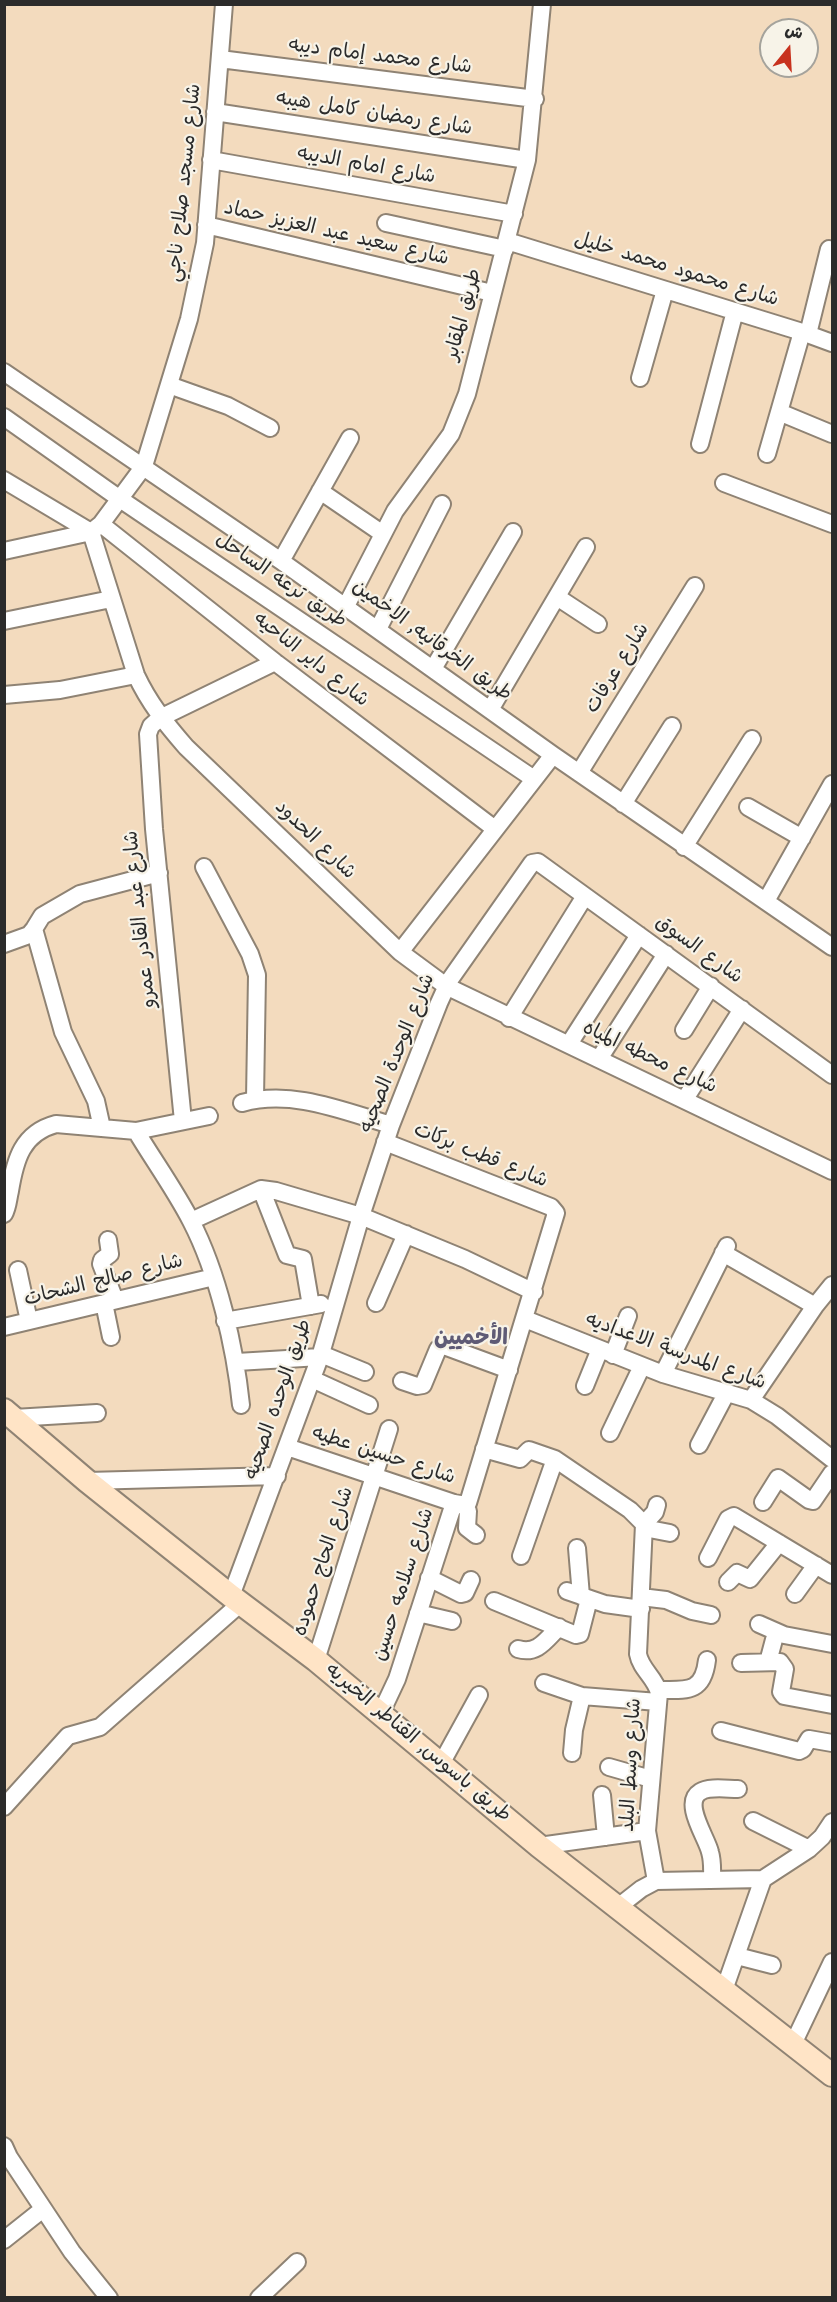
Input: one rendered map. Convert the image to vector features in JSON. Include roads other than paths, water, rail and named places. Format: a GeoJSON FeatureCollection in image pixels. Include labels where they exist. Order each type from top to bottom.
{"type":"FeatureCollection","features":[{"type":"Feature","properties":{"kind":"street","name":"شارع مسجد صلاح ناجي"},"geometry":{"type":"LineString","coordinates":[[96,528],[144,466],[189,319],[200,270],[206,225],[224,4]]}},
{"type":"Feature","properties":{"kind":"street","name":"طريق المقابر"},"geometry":{"type":"LineString","coordinates":[[346,606],[395,511],[451,434],[467,394],[527,160],[535,99],[542,4]]}},
{"type":"Feature","properties":{"kind":"street","name":"شارع محمد إمام ديبه"},"geometry":{"type":"LineString","coordinates":[[220,58],[535,99]]}},
{"type":"Feature","properties":{"kind":"street","name":"شارع رمضان كامل هيبه"},"geometry":{"type":"LineString","coordinates":[[215,112],[527,160]]}},
{"type":"Feature","properties":{"kind":"street","name":"شارع امام الديبه"},"geometry":{"type":"LineString","coordinates":[[211,160],[514,214]]}},
{"type":"Feature","properties":{"kind":"street","name":"شارع محمود محمد خليل"},"geometry":{"type":"LineString","coordinates":[[386,223],[506,245],[735,311],[832,343]]}},
{"type":"Feature","properties":{"kind":"street","name":"شارع سعيد عبد العزيز حماد"},"geometry":{"type":"LineString","coordinates":[[206,225],[492,293]]}},
{"type":"Feature","properties":{"kind":"street"},"geometry":{"type":"LineString","coordinates":[[767,454],[829,249]]}},
{"type":"Feature","properties":{"kind":"street"},"geometry":{"type":"LineString","coordinates":[[640,378],[665,290]]}},
{"type":"Feature","properties":{"kind":"street"},"geometry":{"type":"LineString","coordinates":[[700,444],[735,311]]}},
{"type":"Feature","properties":{"kind":"street","name":"طريق الخرقانيه, الاخمين"},"geometry":{"type":"LineString","coordinates":[[4,372],[346,606],[684,847],[832,947]]}},
{"type":"Feature","properties":{"kind":"street"},"geometry":{"type":"LineString","coordinates":[[169,385],[228,406],[270,428]]}},
{"type":"Feature","properties":{"kind":"street"},"geometry":{"type":"LineString","coordinates":[[779,412],[832,434]]}},
{"type":"Feature","properties":{"kind":"street","name":"طريق ترعه الساحل"},"geometry":{"type":"LineString","coordinates":[[4,417],[120,499],[534,779]]}},
{"type":"Feature","properties":{"kind":"street"},"geometry":{"type":"LineString","coordinates":[[281,561],[350,438]]}},
{"type":"Feature","properties":{"kind":"street","name":"شارع داير الناحيه"},"geometry":{"type":"LineString","coordinates":[[4,480],[96,528],[495,829]]}},
{"type":"Feature","properties":{"kind":"street"},"geometry":{"type":"LineString","coordinates":[[724,483],[832,524]]}},
{"type":"Feature","properties":{"kind":"street"},"geometry":{"type":"LineString","coordinates":[[320,491],[383,534]]}},
{"type":"Feature","properties":{"kind":"street"},"geometry":{"type":"LineString","coordinates":[[378,629],[442,504]]}},
{"type":"Feature","properties":{"kind":"street"},"geometry":{"type":"LineString","coordinates":[[4,551],[96,528]]}},
{"type":"Feature","properties":{"kind":"street","name":"شارع الحدود"},"geometry":{"type":"LineString","coordinates":[[96,528],[111,599],[136,675],[145,695],[160,718],[186,747],[400,952],[446,987]]}},
{"type":"Feature","properties":{"kind":"street"},"geometry":{"type":"LineString","coordinates":[[433,669],[513,532]]}},
{"type":"Feature","properties":{"kind":"street"},"geometry":{"type":"LineString","coordinates":[[490,710],[586,548]]}},
{"type":"Feature","properties":{"kind":"street","name":"شارع عرفات"},"geometry":{"type":"LineString","coordinates":[[579,773],[695,586]]}},
{"type":"Feature","properties":{"kind":"street"},"geometry":{"type":"LineString","coordinates":[[556,597],[598,624]]}},
{"type":"Feature","properties":{"kind":"street"},"geometry":{"type":"LineString","coordinates":[[4,621],[111,599]]}},
{"type":"Feature","properties":{"kind":"street"},"geometry":{"type":"LineString","coordinates":[[160,718],[275,662]]}},
{"type":"Feature","properties":{"kind":"street"},"geometry":{"type":"LineString","coordinates":[[4,695],[60,690],[136,675]]}},
{"type":"Feature","properties":{"kind":"street","name":"شارع عبد القادر عمرو"},"geometry":{"type":"LineString","coordinates":[[160,718],[151,726],[147,740],[183,1121]]}},
{"type":"Feature","properties":{"kind":"street"},"geometry":{"type":"LineString","coordinates":[[623,804],[672,726]]}},
{"type":"Feature","properties":{"kind":"street"},"geometry":{"type":"LineString","coordinates":[[684,847],[752,739]]}},
{"type":"Feature","properties":{"kind":"street"},"geometry":{"type":"LineString","coordinates":[[400,952],[553,755]]}},
{"type":"Feature","properties":{"kind":"street"},"geometry":{"type":"LineString","coordinates":[[766,901],[832,784]]}},
{"type":"Feature","properties":{"kind":"street"},"geometry":{"type":"LineString","coordinates":[[748,807],[802,838]]}},
{"type":"Feature","properties":{"kind":"street","name":"شارع السوق"},"geometry":{"type":"LineString","coordinates":[[538,862],[832,1075]]}},
{"type":"Feature","properties":{"kind":"street","name":"شارع الوحدة الصحيه"},"geometry":{"type":"LineString","coordinates":[[361,1216],[391,1125],[446,987],[532,863],[538,862]]}},
{"type":"Feature","properties":{"kind":"street"},"geometry":{"type":"LineString","coordinates":[[204,867],[250,954],[257,975],[248,1101],[274,1097],[309,1101],[391,1125]]}},
{"type":"Feature","properties":{"kind":"street"},"geometry":{"type":"LineString","coordinates":[[4,944],[29,935],[42,916],[80,894],[159,873]]}},
{"type":"Feature","properties":{"kind":"street"},"geometry":{"type":"LineString","coordinates":[[509,1018],[585,896]]}},
{"type":"Feature","properties":{"kind":"street"},"geometry":{"type":"LineString","coordinates":[[34,929],[63,1032],[96,1101],[102,1128]]}},
{"type":"Feature","properties":{"kind":"street"},"geometry":{"type":"LineString","coordinates":[[569,1044],[639,934]]}},
{"type":"Feature","properties":{"kind":"street"},"geometry":{"type":"LineString","coordinates":[[599,1059],[666,954]]}},
{"type":"Feature","properties":{"kind":"street"},"geometry":{"type":"LineString","coordinates":[[684,1030],[711,986]]}},
{"type":"Feature","properties":{"kind":"street","name":"شارع محطه المياه"},"geometry":{"type":"LineString","coordinates":[[446,987],[832,1171]]}},
{"type":"Feature","properties":{"kind":"street"},"geometry":{"type":"LineString","coordinates":[[685,1099],[742,1009]]}},
{"type":"Feature","properties":{"kind":"street"},"geometry":{"type":"LineString","coordinates":[[4,1214],[16,1158],[37,1132],[44,1127],[56,1124],[136,1131],[209,1116]]}},
{"type":"Feature","properties":{"kind":"street"},"geometry":{"type":"LineString","coordinates":[[136,1131],[191,1221],[214,1277],[237,1362],[241,1405]]}},
{"type":"Feature","properties":{"kind":"street","name":"شارع قطب بركات"},"geometry":{"type":"LineString","coordinates":[[385,1142],[551,1207],[556,1213]]}},
{"type":"Feature","properties":{"kind":"street"},"geometry":{"type":"LineString","coordinates":[[191,1221],[261,1189],[276,1191],[361,1216],[465,1258],[534,1292]]}},
{"type":"Feature","properties":{"kind":"street"},"geometry":{"type":"LineString","coordinates":[[261,1189],[287,1255],[299,1256],[303,1259],[311,1306]]}},
{"type":"Feature","properties":{"kind":"street","name":"شارع سلامه حسين"},"geometry":{"type":"LineString","coordinates":[[381,1713],[397,1678],[429,1578],[484,1449],[534,1292],[556,1213]]}},
{"type":"Feature","properties":{"kind":"street","name":"طريق الوحده الصحيه"},"geometry":{"type":"LineString","coordinates":[[236,1600],[320,1356],[361,1216]]}},
{"type":"Feature","properties":{"kind":"street"},"geometry":{"type":"LineString","coordinates":[[376,1303],[406,1234]]}},
{"type":"Feature","properties":{"kind":"street"},"geometry":{"type":"LineString","coordinates":[[108,1240],[110,1255],[101,1263],[109,1302],[111,1336]]}},
{"type":"Feature","properties":{"kind":"street"},"geometry":{"type":"LineString","coordinates":[[663,1374],[725,1250],[815,1306]]}},
{"type":"Feature","properties":{"kind":"street"},"geometry":{"type":"LineString","coordinates":[[18,1270],[29,1321]]}},
{"type":"Feature","properties":{"kind":"street","name":"شارع صالح الشحات"},"geometry":{"type":"LineString","coordinates":[[4,1327],[214,1277]]}},
{"type":"Feature","properties":{"kind":"street"},"geometry":{"type":"LineString","coordinates":[[750,1400],[832,1285]]}},
{"type":"Feature","properties":{"kind":"street"},"geometry":{"type":"LineString","coordinates":[[225,1320],[336,1300]]}},
{"type":"Feature","properties":{"kind":"street"},"geometry":{"type":"LineString","coordinates":[[585,1386],[628,1316]]}},
{"type":"Feature","properties":{"kind":"street","name":"شارع المدرسة الاعداديه"},"geometry":{"type":"LineString","coordinates":[[525,1319],[663,1374],[750,1400],[777,1416],[832,1459]]}},
{"type":"Feature","properties":{"kind":"street"},"geometry":{"type":"LineString","coordinates":[[402,1381],[417,1386],[423,1385],[438,1349],[444,1346],[509,1370]]}},
{"type":"Feature","properties":{"kind":"street"},"geometry":{"type":"LineString","coordinates":[[237,1362],[320,1356],[365,1372]]}},
{"type":"Feature","properties":{"kind":"street"},"geometry":{"type":"LineString","coordinates":[[610,1433],[642,1366]]}},
{"type":"Feature","properties":{"kind":"street"},"geometry":{"type":"LineString","coordinates":[[312,1379],[369,1406]]}},
{"type":"Feature","properties":{"kind":"street"},"geometry":{"type":"LineString","coordinates":[[699,1445],[727,1392]]}},
{"type":"Feature","properties":{"kind":"street"},"geometry":{"type":"LineString","coordinates":[[9,1414],[97,1413]]}},
{"type":"Feature","properties":{"kind":"street","name":"طريق باسوس, القناطر الخيريه"},"geometry":{"type":"LineString","coordinates":[[9,1414],[87,1481],[236,1600],[316,1660],[539,1846],[832,2075]]}},
{"type":"Feature","properties":{"kind":"street","name":"شارع الحاج حموده"},"geometry":{"type":"LineString","coordinates":[[316,1660],[389,1429]]}},
{"type":"Feature","properties":{"kind":"street","name":"شارع حسين عطيه"},"geometry":{"type":"LineString","coordinates":[[287,1447],[461,1504]]}},
{"type":"Feature","properties":{"kind":"street"},"geometry":{"type":"LineString","coordinates":[[484,1449],[520,1459],[529,1450],[555,1459],[630,1510],[644,1526],[670,1533]]}},
{"type":"Feature","properties":{"kind":"street"},"geometry":{"type":"LineString","coordinates":[[521,1556],[555,1459]]}},
{"type":"Feature","properties":{"kind":"street"},"geometry":{"type":"LineString","coordinates":[[763,1502],[778,1478],[813,1501],[832,1473]]}},
{"type":"Feature","properties":{"kind":"street"},"geometry":{"type":"LineString","coordinates":[[87,1481],[277,1476]]}},
{"type":"Feature","properties":{"kind":"street"},"geometry":{"type":"LineString","coordinates":[[461,1504],[468,1511],[467,1528],[476,1535]]}},
{"type":"Feature","properties":{"kind":"street"},"geometry":{"type":"LineString","coordinates":[[644,1526],[655,1512],[657,1505]]}},
{"type":"Feature","properties":{"kind":"street"},"geometry":{"type":"LineString","coordinates":[[708,1558],[728,1520],[733,1516],[832,1575]]}},
{"type":"Feature","properties":{"kind":"street","name":"شارع وسط البلد"},"geometry":{"type":"LineString","coordinates":[[644,1526],[640,1663],[652,1677],[658,1696],[647,1831],[656,1881]]}},
{"type":"Feature","properties":{"kind":"street"},"geometry":{"type":"LineString","coordinates":[[728,1582],[737,1573],[750,1579],[779,1543]]}},
{"type":"Feature","properties":{"kind":"street"},"geometry":{"type":"LineString","coordinates":[[494,1601],[579,1634],[577,1548]]}},
{"type":"Feature","properties":{"kind":"street"},"geometry":{"type":"LineString","coordinates":[[795,1594],[816,1565]]}},
{"type":"Feature","properties":{"kind":"street"},"geometry":{"type":"LineString","coordinates":[[429,1578],[461,1594],[465,1593],[471,1580]]}},
{"type":"Feature","properties":{"kind":"street"},"geometry":{"type":"LineString","coordinates":[[579,1595],[614,1606],[666,1600],[692,1611],[711,1615]]}},
{"type":"Feature","properties":{"kind":"street"},"geometry":{"type":"LineString","coordinates":[[4,1807],[68,1736],[100,1727],[236,1600]]}},
{"type":"Feature","properties":{"kind":"street"},"geometry":{"type":"LineString","coordinates":[[418,1612],[452,1622]]}},
{"type":"Feature","properties":{"kind":"street"},"geometry":{"type":"LineString","coordinates":[[759,1624],[776,1632],[832,1644]]}},
{"type":"Feature","properties":{"kind":"street"},"geometry":{"type":"LineString","coordinates":[[518,1649],[526,1652],[536,1649],[559,1627]]}},
{"type":"Feature","properties":{"kind":"street"},"geometry":{"type":"LineString","coordinates":[[768,1662],[776,1632]]}},
{"type":"Feature","properties":{"kind":"street"},"geometry":{"type":"LineString","coordinates":[[544,1683],[582,1696],[658,1696],[695,1688],[705,1673],[707,1660]]}},
{"type":"Feature","properties":{"kind":"street"},"geometry":{"type":"LineString","coordinates":[[741,1663],[780,1662],[785,1671],[781,1692],[786,1698],[832,1705]]}},
{"type":"Feature","properties":{"kind":"street"},"geometry":{"type":"LineString","coordinates":[[441,1764],[479,1695]]}},
{"type":"Feature","properties":{"kind":"street"},"geometry":{"type":"LineString","coordinates":[[572,1753],[574,1730],[582,1696]]}},
{"type":"Feature","properties":{"kind":"street"},"geometry":{"type":"LineString","coordinates":[[721,1731],[798,1751],[803,1749],[809,1739],[832,1743]]}},
{"type":"Feature","properties":{"kind":"street"},"geometry":{"type":"LineString","coordinates":[[609,1767],[651,1779]]}},
{"type":"Feature","properties":{"kind":"street"},"geometry":{"type":"LineString","coordinates":[[712,1880],[710,1849],[699,1827],[694,1801],[697,1795],[704,1790],[738,1789]]}},
{"type":"Feature","properties":{"kind":"street"},"geometry":{"type":"LineString","coordinates":[[603,1795],[606,1837]]}},
{"type":"Feature","properties":{"kind":"street"},"geometry":{"type":"LineString","coordinates":[[753,1821],[809,1849]]}},
{"type":"Feature","properties":{"kind":"street"},"geometry":{"type":"LineString","coordinates":[[618,1907],[641,1889],[656,1881],[763,1879],[809,1849],[822,1837],[832,1822]]}},
{"type":"Feature","properties":{"kind":"street"},"geometry":{"type":"LineString","coordinates":[[539,1846],[647,1831]]}},
{"type":"Feature","properties":{"kind":"street"},"geometry":{"type":"LineString","coordinates":[[724,1990],[763,1879]]}},
{"type":"Feature","properties":{"kind":"street"},"geometry":{"type":"LineString","coordinates":[[737,1956],[772,1965]]}},
{"type":"Feature","properties":{"kind":"street"},"geometry":{"type":"LineString","coordinates":[[793,2044],[829,1980],[832,1962]]}},
{"type":"Feature","properties":{"kind":"street"},"geometry":{"type":"LineString","coordinates":[[4,2146],[72,2252],[110,2298]]}},
{"type":"Feature","properties":{"kind":"street"},"geometry":{"type":"LineString","coordinates":[[4,2240],[43,2209]]}},
{"type":"Feature","properties":{"kind":"street"},"geometry":{"type":"LineString","coordinates":[[259,2298],[297,2262]]}},
{"type":"Feature","properties":{"kind":"district","name":"الأخميين"},"geometry":{"type":"Point","coordinates":[471,1340]}}]}
